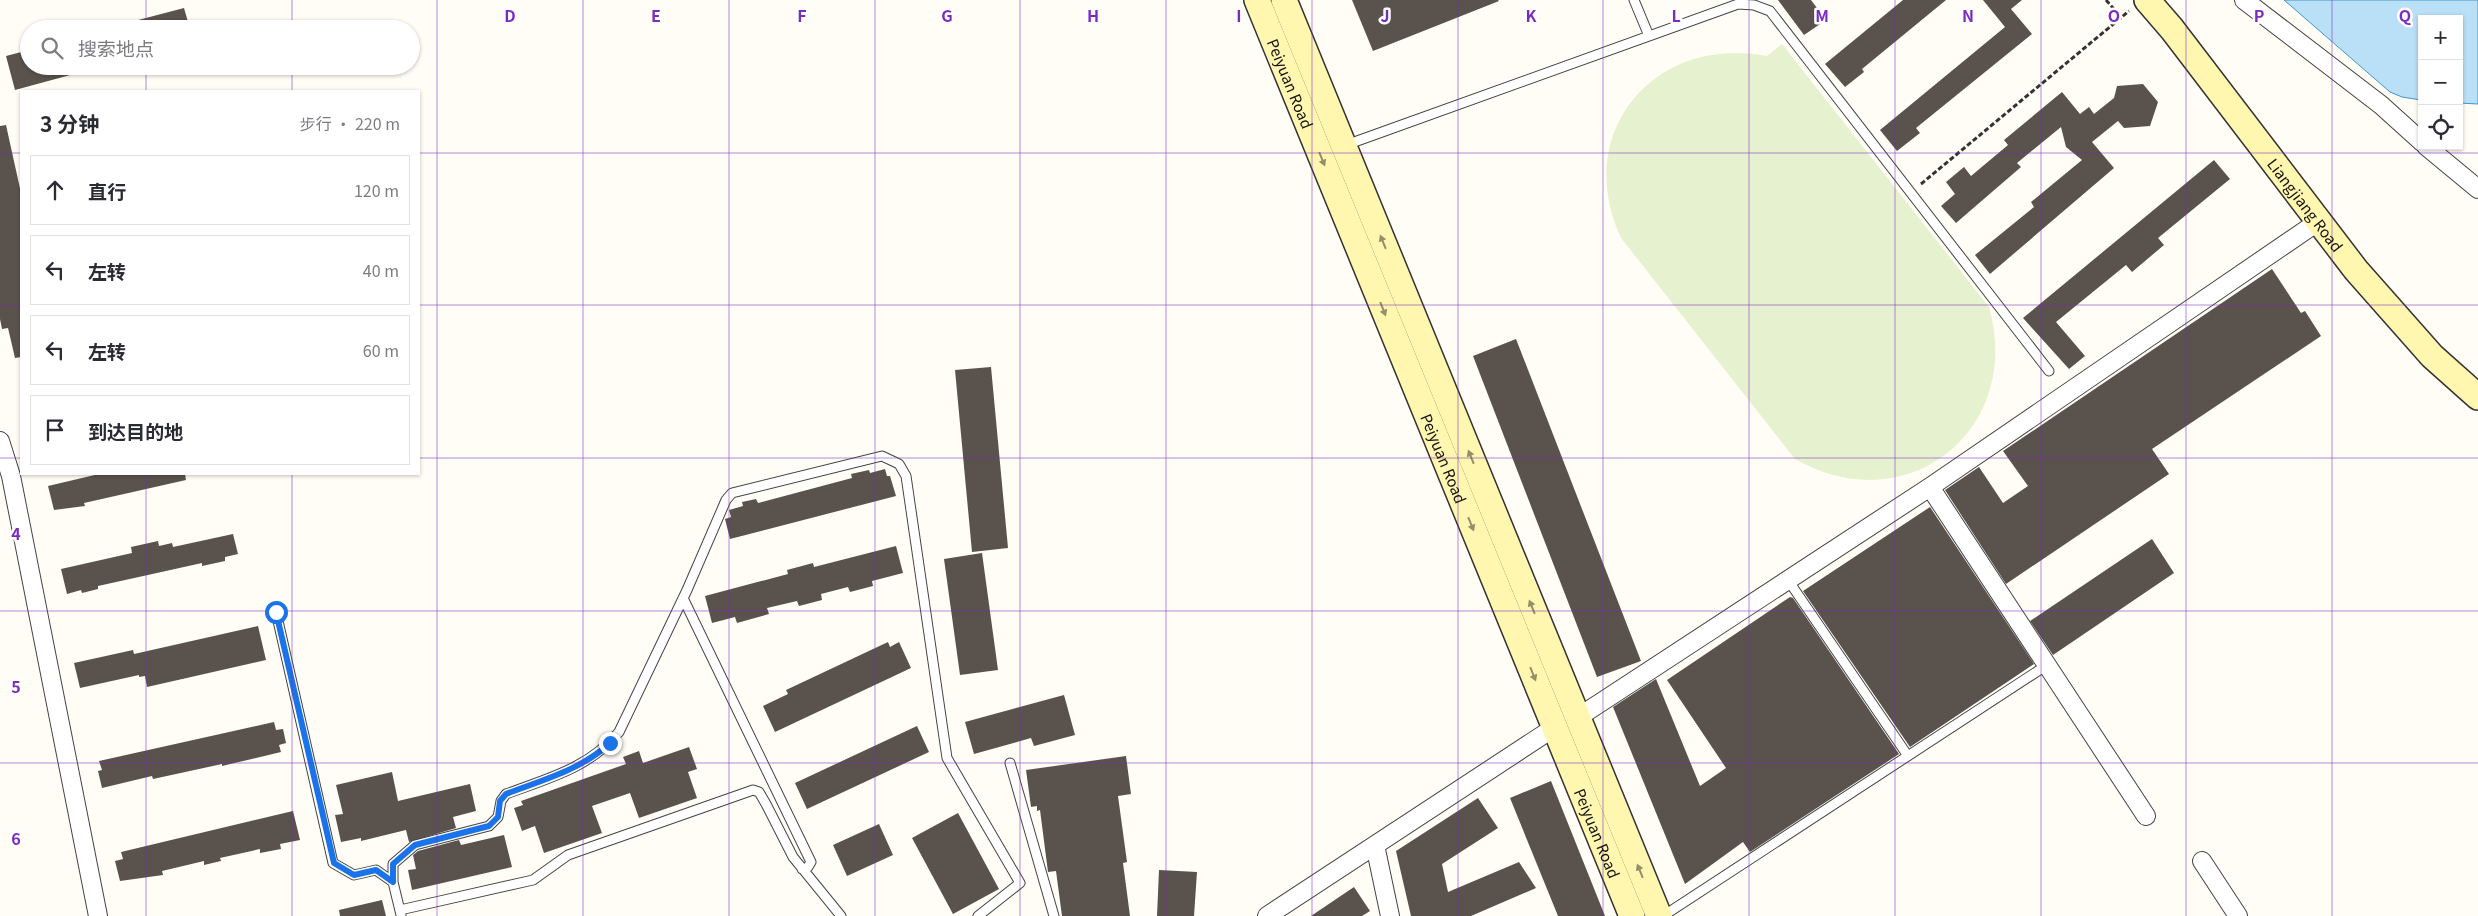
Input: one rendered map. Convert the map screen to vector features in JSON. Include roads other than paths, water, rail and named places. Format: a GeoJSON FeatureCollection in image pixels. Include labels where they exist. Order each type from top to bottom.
{"type":"FeatureCollection","features":[{"type":"Feature","properties":{"kind":"main road","name":"Peiyuan Road"},"geometry":{"type":"LineString","coordinates":[[1257,0],[1632,916]]}},
{"type":"Feature","properties":{"kind":"main road","name":"Peiyuan Road"},"geometry":{"type":"LineString","coordinates":[[1284,0],[1659,916]]}},
{"type":"Feature","properties":{"kind":"main road","name":"Liangjiang Road"},"geometry":{"type":"LineString","coordinates":[[2141,3],[2172,30],[2356,270],[2432,356],[2478,398]]}},
{"type":"Feature","properties":{"kind":"street"},"geometry":{"type":"LineString","coordinates":[[2244,0],[2381,104],[2418,138]]}},
{"type":"Feature","properties":{"kind":"street"},"geometry":{"type":"LineString","coordinates":[[2431,150],[2478,189]]}},
{"type":"Feature","properties":{"kind":"street"},"geometry":{"type":"LineString","coordinates":[[1577,718],[1930,487],[2319,221]]}},
{"type":"Feature","properties":{"kind":"street"},"geometry":{"type":"LineString","coordinates":[[0,441],[11,476],[98,916]]}},
{"type":"Feature","properties":{"kind":"street"},"geometry":{"type":"LineString","coordinates":[[1930,487],[2146,816]]}},
{"type":"Feature","properties":{"kind":"street"},"geometry":{"type":"LineString","coordinates":[[1267,916],[1554,727]]}},
{"type":"Feature","properties":{"kind":"street"},"geometry":{"type":"LineString","coordinates":[[1375,845],[1390,916]]}},
{"type":"Feature","properties":{"kind":"street"},"geometry":{"type":"LineString","coordinates":[[2202,861],[2238,916]]}},
{"type":"Feature","properties":{"kind":"lane"},"geometry":{"type":"LineString","coordinates":[[1634,0],[1649,36]]}},
{"type":"Feature","properties":{"kind":"lane"},"geometry":{"type":"LineString","coordinates":[[1344,146],[1738,4],[1754,5],[1770,11],[2049,371]]}},
{"type":"Feature","properties":{"kind":"lane"},"geometry":{"type":"LineString","coordinates":[[841,916],[793,857],[759,792],[753,790],[568,855],[533,880],[401,913],[393,882],[393,864],[415,845],[489,826],[498,817],[500,801],[506,794],[578,766],[598,755],[610,743],[619,732],[683,598],[726,500],[732,492],[882,456],[899,464],[906,476],[947,758],[1020,883],[978,916]]}},
{"type":"Feature","properties":{"kind":"lane"},"geometry":{"type":"LineString","coordinates":[[1788,580],[1908,756]]}},
{"type":"Feature","properties":{"kind":"lane"},"geometry":{"type":"LineString","coordinates":[[683,598],[811,862],[808,867],[802,869]]}},
{"type":"Feature","properties":{"kind":"lane"},"geometry":{"type":"LineString","coordinates":[[276,612],[334,863],[354,875],[376,870],[393,882]]}},
{"type":"Feature","properties":{"kind":"lane"},"geometry":{"type":"LineString","coordinates":[[1663,916],[2047,665]]}},
{"type":"Feature","properties":{"kind":"lane"},"geometry":{"type":"LineString","coordinates":[[1010,764],[1054,916]]}},
{"type":"Feature","properties":{"kind":"water"},"geometry":{"type":"Polygon","coordinates":[[[2284,0],[2478,0],[2478,104],[2463,103],[2463,15],[2418,15],[2418,100],[2402,97],[2390,92],[2284,0]]]}}]}
